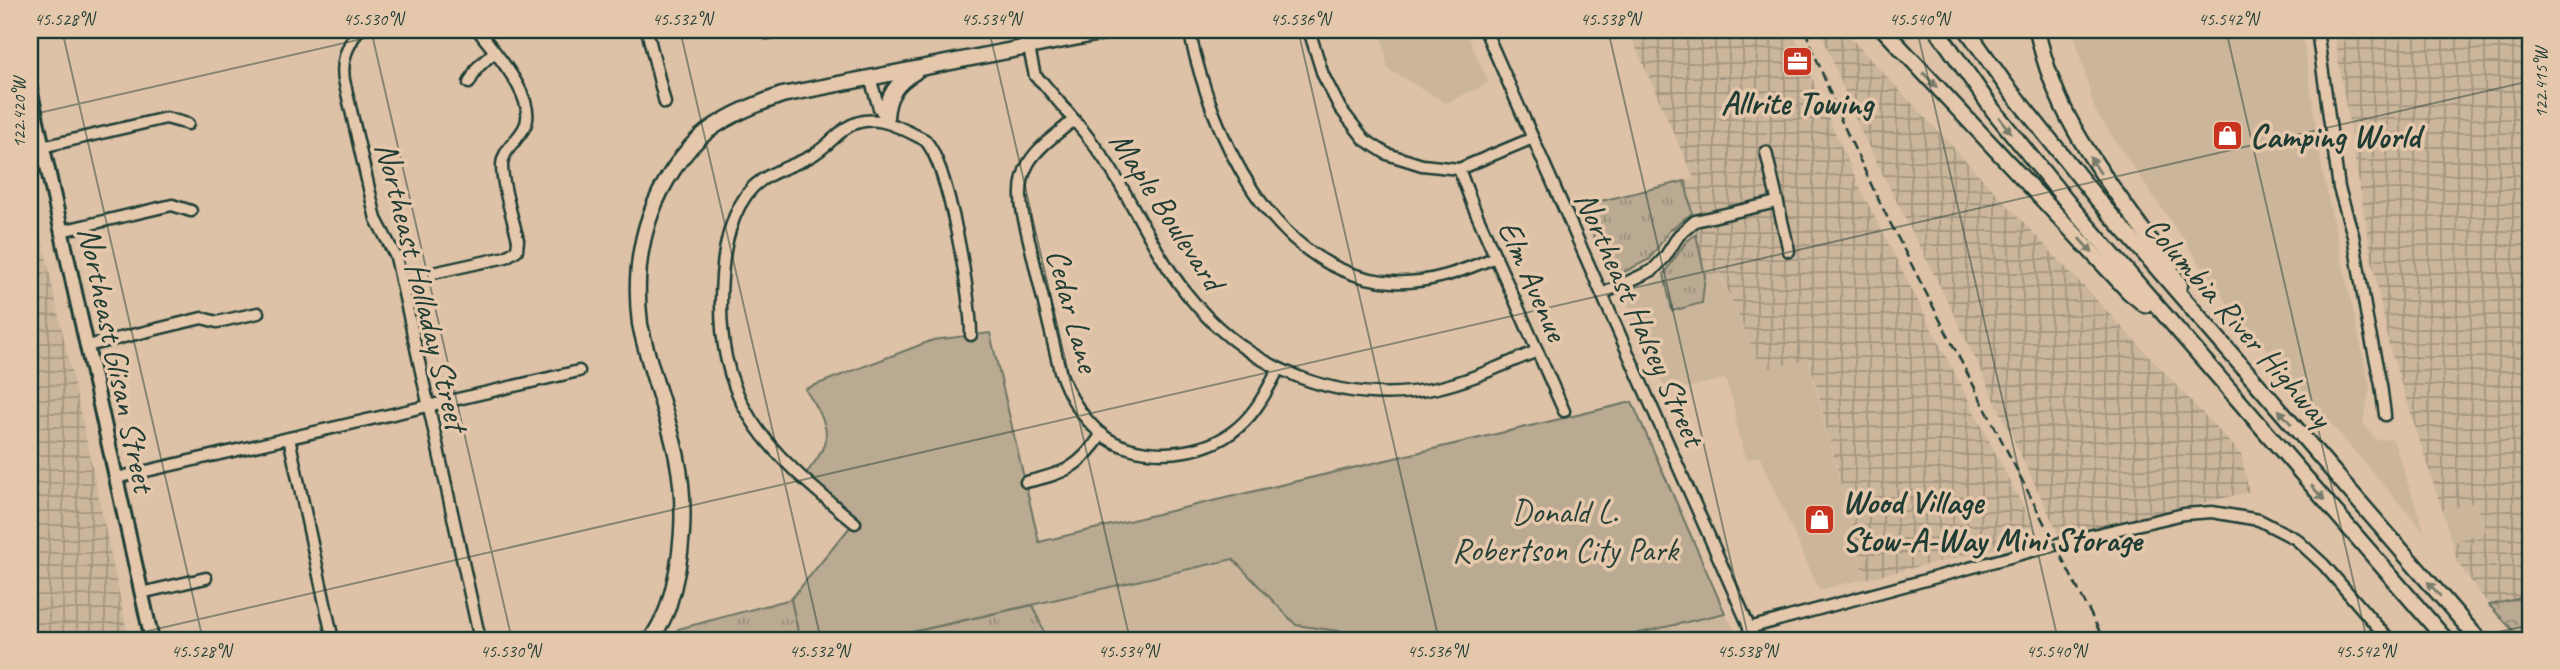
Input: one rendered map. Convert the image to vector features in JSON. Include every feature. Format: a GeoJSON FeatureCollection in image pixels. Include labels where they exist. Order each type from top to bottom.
{"type":"FeatureCollection","features":[{"type":"Feature","properties":{"kind":"highway"},"geometry":{"type":"LineString","coordinates":[[651,640],[667,610],[675,580],[679,561],[682,508],[677,456],[645,346],[637,302],[638,260],[650,212],[678,162],[708,130],[749,108],[782,95],[1115,30]]}},
{"type":"Feature","properties":{"kind":"highway"},"geometry":{"type":"LineString","coordinates":[[1884,30],[2129,292],[2177,331]]}},
{"type":"Feature","properties":{"kind":"highway","name":"Columbia River Highway"},"geometry":{"type":"LineString","coordinates":[[1937,30],[1993,110],[2033,161],[2446,640]]}},
{"type":"Feature","properties":{"kind":"highway","name":"Columbia River Highway"},"geometry":{"type":"LineString","coordinates":[[1967,30],[2054,147],[2479,640]]}},
{"type":"Feature","properties":{"kind":"highway"},"geometry":{"type":"LineString","coordinates":[[2037,30],[2057,96],[2078,137],[2101,174],[2168,266],[2203,322]]}},
{"type":"Feature","properties":{"kind":"highway"},"geometry":{"type":"LineString","coordinates":[[887,120],[890,97],[898,84],[922,68]]}},
{"type":"Feature","properties":{"kind":"main road","name":"Northeast Glisan Street"},"geometry":{"type":"LineString","coordinates":[[30,89],[152,640]]}},
{"type":"Feature","properties":{"kind":"street","name":"Northeast Holladay Street"},"geometry":{"type":"LineString","coordinates":[[358,30],[344,56],[342,66],[374,210],[382,234],[396,257],[480,640]]}},
{"type":"Feature","properties":{"kind":"street"},"geometry":{"type":"LineString","coordinates":[[401,279],[506,257],[517,250],[518,240],[502,164],[508,149],[524,128],[528,113],[522,93],[478,30]]}},
{"type":"Feature","properties":{"kind":"street"},"geometry":{"type":"LineString","coordinates":[[647,30],[665,103]]}},
{"type":"Feature","properties":{"kind":"street"},"geometry":{"type":"LineString","coordinates":[[767,32],[784,30]]}},
{"type":"Feature","properties":{"kind":"street","name":"Maple Boulevard"},"geometry":{"type":"LineString","coordinates":[[1025,30],[1032,63],[1041,74],[1043,83],[1099,150],[1185,292],[1212,323],[1235,342],[1278,370],[1337,388],[1371,393],[1397,393],[1440,387],[1537,351]]}},
{"type":"Feature","properties":{"kind":"street"},"geometry":{"type":"LineString","coordinates":[[1189,30],[1205,94],[1233,159],[1274,217],[1312,252],[1354,274],[1393,282],[1441,277],[1496,257]]}},
{"type":"Feature","properties":{"kind":"street"},"geometry":{"type":"LineString","coordinates":[[1309,30],[1333,96],[1347,118],[1365,139],[1399,159],[1422,165],[1459,169],[1533,138]]}},
{"type":"Feature","properties":{"kind":"street","name":"Northeast Halsey Street"},"geometry":{"type":"LineString","coordinates":[[1485,30],[1755,640]]}},
{"type":"Feature","properties":{"kind":"street"},"geometry":{"type":"LineString","coordinates":[[2317,30],[2339,188],[2353,235],[2385,415]]}},
{"type":"Feature","properties":{"kind":"street"},"geometry":{"type":"LineString","coordinates":[[469,83],[477,68],[494,52]]}},
{"type":"Feature","properties":{"kind":"street"},"geometry":{"type":"LineString","coordinates":[[870,78],[879,108],[887,120]]}},
{"type":"Feature","properties":{"kind":"street"},"geometry":{"type":"LineString","coordinates":[[43,147],[166,118],[188,124]]}},
{"type":"Feature","properties":{"kind":"street"},"geometry":{"type":"LineString","coordinates":[[855,523],[776,455],[762,438],[743,406],[726,363],[722,339],[723,267],[728,239],[751,190],[771,173],[808,158],[854,124],[887,120],[925,140],[930,145],[939,167],[964,263],[971,335]]}},
{"type":"Feature","properties":{"kind":"street","name":"Cedar Lane"},"geometry":{"type":"LineString","coordinates":[[1074,120],[1031,157],[1021,178],[1020,201],[1060,371],[1077,407],[1102,434],[1114,442],[1155,453],[1180,453],[1222,440],[1245,422],[1278,370]]}},
{"type":"Feature","properties":{"kind":"street"},"geometry":{"type":"LineString","coordinates":[[1766,152],[1789,251]]}},
{"type":"Feature","properties":{"kind":"street","name":"Elm Avenue"},"geometry":{"type":"LineString","coordinates":[[1459,169],[1564,411]]}},
{"type":"Feature","properties":{"kind":"street"},"geometry":{"type":"LineString","coordinates":[[1602,294],[1653,270],[1665,257],[1679,234],[1695,221],[1777,202]]}},
{"type":"Feature","properties":{"kind":"street"},"geometry":{"type":"LineString","coordinates":[[61,231],[172,205],[191,211]]}},
{"type":"Feature","properties":{"kind":"street"},"geometry":{"type":"LineString","coordinates":[[87,346],[202,318],[217,322],[258,313]]}},
{"type":"Feature","properties":{"kind":"street"},"geometry":{"type":"LineString","coordinates":[[116,478],[579,371]]}},
{"type":"Feature","properties":{"kind":"street"},"geometry":{"type":"LineString","coordinates":[[1026,482],[1055,476],[1073,467],[1102,434]]}},
{"type":"Feature","properties":{"kind":"street"},"geometry":{"type":"LineString","coordinates":[[289,438],[333,640]]}},
{"type":"Feature","properties":{"kind":"street"},"geometry":{"type":"LineString","coordinates":[[1749,628],[2080,538],[2184,514],[2228,513],[2259,520],[2297,540],[2314,555],[2389,640]]}},
{"type":"Feature","properties":{"kind":"street"},"geometry":{"type":"LineString","coordinates":[[141,593],[206,578]]}},
{"type":"Feature","properties":{"kind":"shaded area"},"geometry":{"type":"Polygon","coordinates":[[[1381,30],[1465,30],[1489,83],[1446,103],[1388,69],[1381,30]]]}},
{"type":"Feature","properties":{"kind":"shaded area"},"geometry":{"type":"Polygon","coordinates":[[[1628,30],[1792,30],[1863,194],[2039,538],[1865,579],[1809,359],[1762,370],[1720,273],[1705,276],[1685,181],[1694,179],[1628,30]]]}},
{"type":"Feature","properties":{"kind":"shaded area"},"geometry":{"type":"Polygon","coordinates":[[[1820,30],[1843,30],[2241,454],[2249,492],[2060,537],[1948,302],[1860,130],[1820,30]]]}},
{"type":"Feature","properties":{"kind":"shaded area"},"geometry":{"type":"Polygon","coordinates":[[[2073,30],[2302,30],[2323,174],[2370,387],[2363,424],[2377,440],[2393,439],[2425,533],[2229,306],[2095,111],[2073,30]]]}},
{"type":"Feature","properties":{"kind":"shaded area"},"geometry":{"type":"Polygon","coordinates":[[[2333,30],[2530,30],[2530,596],[2489,605],[2457,562],[2452,543],[2486,530],[2475,502],[2442,510],[2389,346],[2333,30]]]}},
{"type":"Feature","properties":{"kind":"shaded area"},"geometry":{"type":"Polygon","coordinates":[[[30,184],[92,466],[129,640],[30,640],[30,184]]]}},
{"type":"Feature","properties":{"kind":"shaded area","name":"Wood Village Stow-A-Way Mini Storage"},"geometry":{"type":"Polygon","coordinates":[[[1719,273],[1762,369],[1808,359],[1865,579],[1819,590],[1759,456],[1747,460],[1725,379],[1667,392],[1624,295],[1664,274],[1672,311],[1694,307],[1702,303],[1705,276],[1719,273]]]}},
{"type":"Feature","properties":{"kind":"shaded area"},"geometry":{"type":"Polygon","coordinates":[[[2475,502],[2486,530],[2452,543],[2442,510],[2475,502]]]}},
{"type":"Feature","properties":{"kind":"shaded area"},"geometry":{"type":"Polygon","coordinates":[[[1233,559],[1296,625],[1359,634],[1364,640],[1049,640],[1033,605],[1233,559]]]}},
{"type":"Feature","properties":{"kind":"shaded area"},"geometry":{"type":"Polygon","coordinates":[[[1725,613],[1742,640],[1610,640],[1725,613]]]}},
{"type":"Feature","properties":{"kind":"green space"},"geometry":{"type":"Polygon","coordinates":[[[1685,181],[1692,213],[1669,231],[1650,259],[1616,276],[1609,270],[1580,206],[1685,181]]]}},
{"type":"Feature","properties":{"kind":"green space"},"geometry":{"type":"Polygon","coordinates":[[[1696,234],[1705,276],[1702,303],[1672,311],[1664,274],[1686,242],[1696,234]]]}},
{"type":"Feature","properties":{"kind":"green space","name":"Donald L. Robertson City Park"},"geometry":{"type":"Polygon","coordinates":[[[990,333],[1039,542],[1632,402],[1725,613],[1610,640],[1364,640],[1359,634],[1296,625],[1233,559],[877,640],[800,640],[791,599],[855,521],[804,476],[821,452],[826,433],[820,414],[805,389],[933,340],[990,333]]]}},
{"type":"Feature","properties":{"kind":"green space"},"geometry":{"type":"Polygon","coordinates":[[[2530,596],[2530,640],[2522,640],[2489,605],[2530,596]]]}},
{"type":"Feature","properties":{"kind":"green space"},"geometry":{"type":"Polygon","coordinates":[[[791,599],[800,640],[673,640],[678,629],[791,599]]]}},
{"type":"Feature","properties":{"kind":"green space"},"geometry":{"type":"Polygon","coordinates":[[[1033,605],[1047,640],[877,640],[1033,605]]]}},
{"type":"Feature","properties":{"kind":"railway"},"geometry":{"type":"LineString","coordinates":[[1805,30],[1841,120],[1879,201],[2104,640]]}},
{"type":"Feature","properties":{"kind":"place","name":"Allrite Towing"},"geometry":{"type":"Point","coordinates":[1797,62]}},
{"type":"Feature","properties":{"kind":"place","name":"Camping World"},"geometry":{"type":"Point","coordinates":[2227,135]}},
{"type":"Feature","properties":{"kind":"place","name":"Wood Village Stow-A-Way Mini Storage"},"geometry":{"type":"Point","coordinates":[1819,520]}}]}
